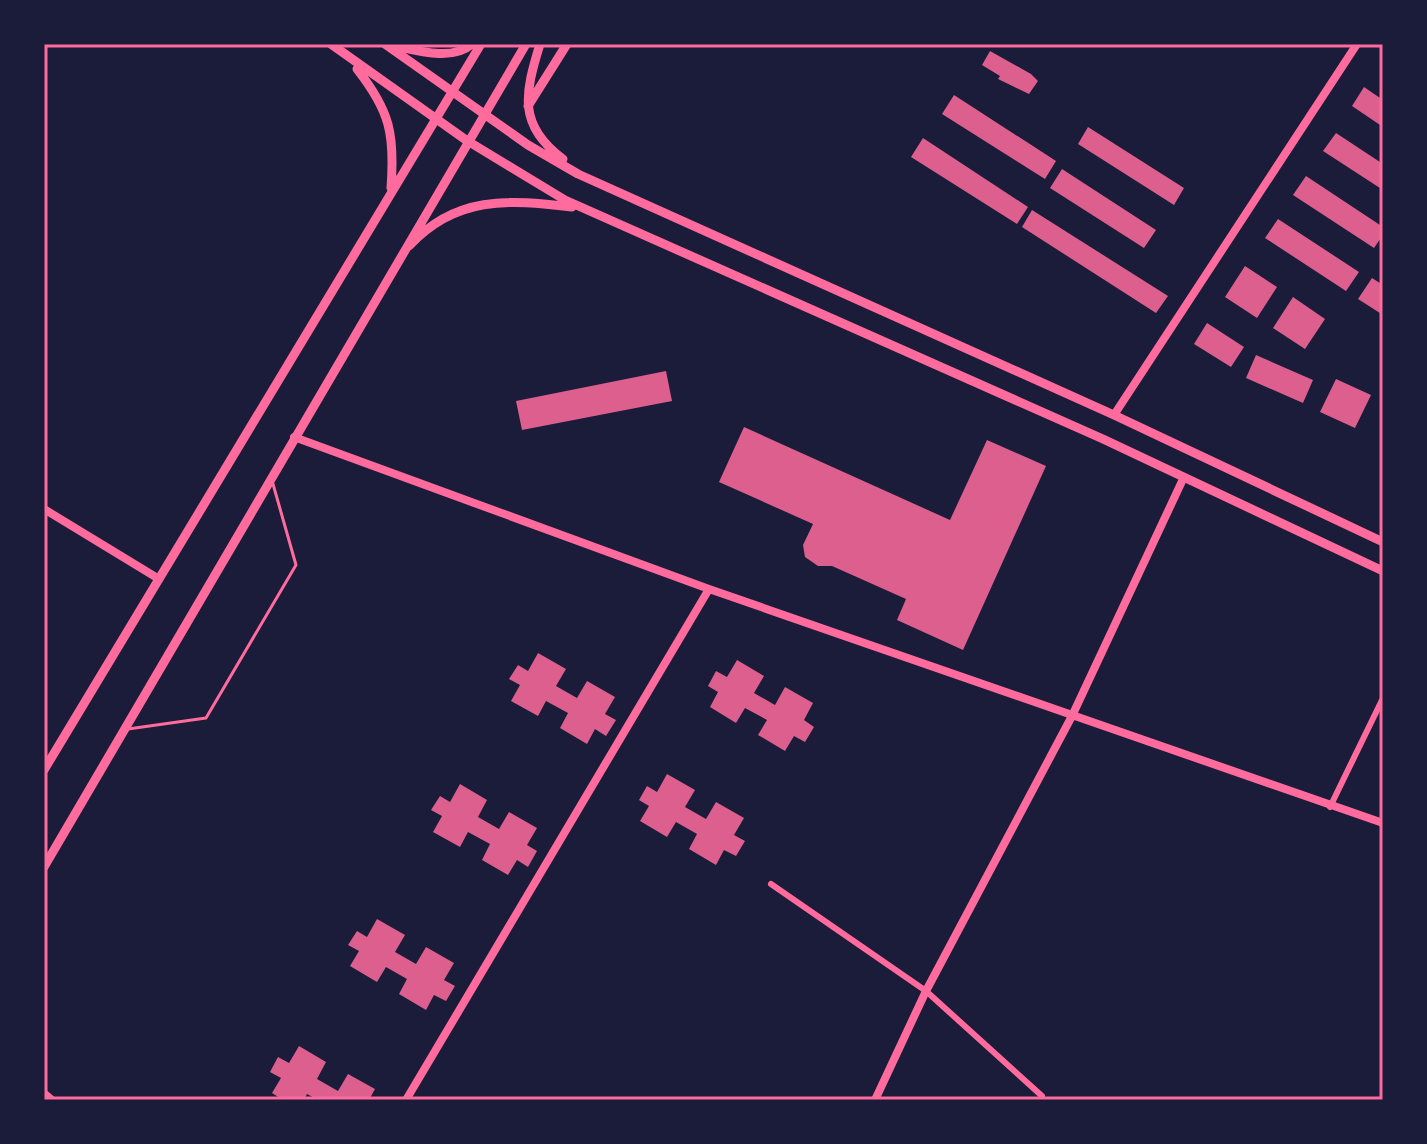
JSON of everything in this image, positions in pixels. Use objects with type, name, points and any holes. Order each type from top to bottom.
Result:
[{"type":"main road","points":[[331,44],[466,140],[583,209],[1184,477],[1383,571]]},
{"type":"main road","points":[[386,44],[433,53],[450,48],[464,51],[472,44]]},
{"type":"main road","points":[[386,44],[528,145],[588,178],[1114,415],[1383,542]]},
{"type":"main road","points":[[44,770],[481,44]]},
{"type":"main road","points":[[44,867],[466,140],[526,44]]},
{"type":"main road","points":[[540,44],[529,78],[526,109],[542,144],[588,178]]},
{"type":"main road","points":[[526,109],[567,44]]},
{"type":"main road","points":[[350,60],[378,95],[390,123],[394,155],[391,192]]},
{"type":"main road","points":[[397,259],[429,224],[463,208],[512,201],[583,209]]},
{"type":"street","points":[[1114,415],[1353,46]]},
{"type":"street","points":[[294,437],[709,589],[1383,823]]},
{"type":"street","points":[[875,1100],[926,991],[1072,716],[1184,477]]},
{"type":"street","points":[[44,509],[159,579]]},
{"type":"street","points":[[406,1100],[709,589]]},
{"type":"street","points":[[1330,807],[1383,698]]},
{"type":"street","points":[[771,884],[926,991],[1042,1096]]},
{"type":"lane","points":[[124,730],[206,718],[296,565],[271,477]]},
{"type":"building","points":[[990,51],[1038,81],[1029,94],[998,79],[1000,76],[982,65]]},
{"type":"building","points":[[1364,87],[1383,100],[1383,127],[1352,106]]},
{"type":"building","points":[[954,95],[1056,161],[1045,179],[942,114]]},
{"type":"building","points":[[1088,127],[1184,188],[1174,205],[1078,144]]},
{"type":"building","points":[[1336,133],[1383,164],[1383,190],[1323,151]]},
{"type":"building","points":[[923,138],[1028,207],[1017,224],[911,157]]},
{"type":"building","points":[[1062,169],[1156,230],[1144,248],[1050,188]]},
{"type":"building","points":[[1306,176],[1383,227],[1383,235],[1374,248],[1293,195]]},
{"type":"building","points":[[1032,210],[1168,296],[1156,313],[1022,227]]},
{"type":"building","points":[[1278,219],[1359,272],[1346,291],[1265,238]]},
{"type":"building","points":[[1245,266],[1277,287],[1257,318],[1225,297]]},
{"type":"building","points":[[1372,278],[1383,285],[1383,315],[1358,299]]},
{"type":"building","points":[[1293,297],[1325,319],[1305,349],[1273,328]]},
{"type":"building","points":[[1207,323],[1244,347],[1231,367],[1194,344]]},
{"type":"building","points":[[1256,355],[1313,380],[1303,403],[1246,378]]},
{"type":"building","points":[[666,371],[672,401],[522,430],[516,401]]},
{"type":"building","points":[[1336,379],[1371,395],[1355,428],[1320,412]]},
{"type":"building","points":[[744,427],[950,520],[987,440],[1046,466],[963,650],[897,620],[906,599],[832,566],[818,566],[805,557],[803,545],[813,524],[719,482]]},
{"type":"building","points":[[538,653],[566,669],[556,686],[577,698],[587,681],[615,697],[605,714],[616,720],[606,736],[595,729],[587,744],[560,728],[568,713],[546,701],[538,716],[511,701],[520,685],[509,679],[518,665],[528,671]]},
{"type":"building","points":[[737,660],[764,676],[754,693],[775,705],[785,687],[813,703],[804,720],[814,727],[805,742],[794,736],[785,751],[758,735],[767,720],[745,708],[736,723],[710,707],[718,692],[708,686],[716,671],[727,677]]},
{"type":"building","points":[[667,774],[695,790],[685,807],[706,819],[716,802],[744,818],[734,835],[745,841],[736,856],[724,850],[716,865],[689,849],[697,834],[676,822],[667,837],[640,821],[649,806],[639,800],[647,786],[657,792]]},
{"type":"building","points":[[460,784],[487,800],[478,817],[499,829],[509,812],[537,828],[527,845],[537,851],[528,867],[517,860],[508,875],[482,860],[490,844],[468,832],[460,847],[433,832],[442,816],[431,810],[440,796],[450,802]]},
{"type":"building","points":[[377,919],[405,935],[395,952],[416,964],[426,947],[454,963],[444,980],[455,986],[446,1001],[434,995],[426,1010],[399,994],[407,979],[386,967],[377,982],[350,966],[359,951],[348,945],[357,931],[367,937]]},
{"type":"building","points":[[299,1046],[326,1062],[317,1079],[338,1091],[348,1074],[375,1089],[369,1100],[318,1100],[307,1094],[304,1100],[283,1100],[272,1093],[281,1078],[270,1072],[278,1057],[289,1063]]}]
